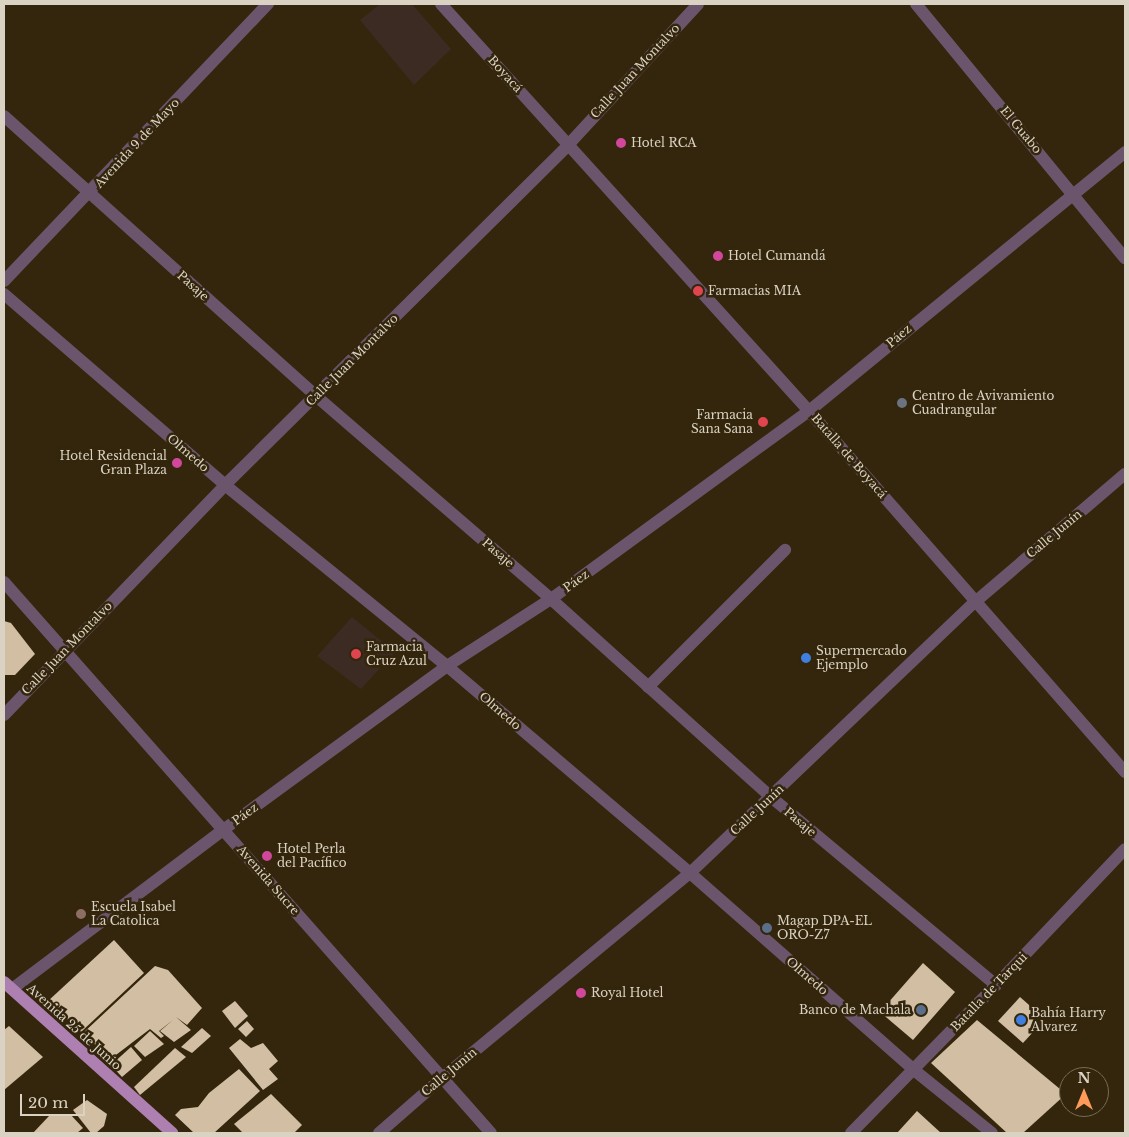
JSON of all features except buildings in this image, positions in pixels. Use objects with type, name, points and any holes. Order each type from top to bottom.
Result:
[{"type":"main road","name":"Avenida 25 de Junio","points":[[8,986],[172,1133]]},
{"type":"street","name":"Avenida 9 de Mayo","points":[[4,281],[90,193],[268,4]]},
{"type":"street","name":"Boyacá","points":[[441,4],[569,144]]},
{"type":"street","name":"Calle Juan Montalvo","points":[[4,715],[225,485],[569,144],[698,4]]},
{"type":"street","name":"El Guabo","points":[[916,4],[1125,258]]},
{"type":"street","name":"Pasaje","points":[[4,116],[316,396],[551,599],[771,798],[996,986]]},
{"type":"street","name":"Batalla de Boyacá","points":[[569,144],[809,411],[1125,772]]},
{"type":"street","name":"Páez","points":[[8,986],[447,666],[551,599],[809,411],[1125,152]]},
{"type":"street","name":"Olmedo","points":[[4,294],[225,485],[447,666],[690,873],[914,1070],[992,1133]]},
{"type":"street","name":"Calle Junín","points":[[379,1133],[442,1078],[690,873],[975,602],[1125,474]]},
{"type":"street","points":[[648,687],[785,550]]},
{"type":"street","name":"Avenida Sucre","points":[[4,582],[491,1133]]},
{"type":"street","name":"Batalla de Tarqui","points":[[851,1133],[996,986],[1125,849]]},
{"type":"shaded area","points":[[380,4],[412,4],[451,49],[414,85],[360,20]]},
{"type":"shaded area","name":"Farmacia Cruz Azul","points":[[352,617],[395,652],[361,689],[317,656]]},
{"type":"place","name":"Hotel RCA","points":[[621,143]]},
{"type":"place","name":"Hotel Cumandá","points":[[718,256]]},
{"type":"place","name":"Farmacias MIA","points":[[698,291]]},
{"type":"place","name":"Centro de Avivamiento Cuadrangular","points":[[902,403]]},
{"type":"place","name":"Farmacia Sana Sana","points":[[763,422]]},
{"type":"place","name":"Hotel Residencial Gran Plaza","points":[[177,463]]},
{"type":"place","name":"Farmacia Cruz Azul","points":[[356,654]]},
{"type":"place","name":"Supermercado Ejemplo","points":[[806,658]]},
{"type":"place","name":"Hotel Perla del Pacífico","points":[[267,856]]},
{"type":"place","name":"Escuela Isabel La Catolica","points":[[81,914]]},
{"type":"place","name":"Magap DPA-EL ORO-Z7","points":[[767,928]]},
{"type":"place","name":"Royal Hotel","points":[[581,993]]},
{"type":"place","name":"Banco de Machala","points":[[921,1010]]},
{"type":"place","name":"Bahía Harry Alvarez","points":[[1021,1020]]}]
